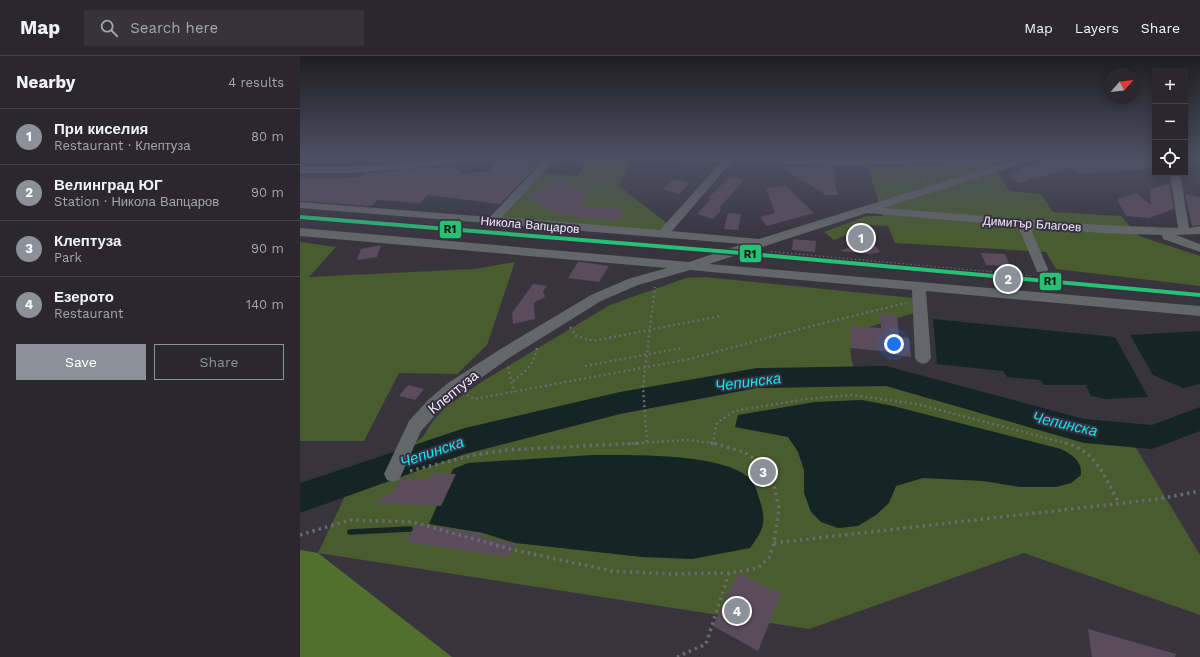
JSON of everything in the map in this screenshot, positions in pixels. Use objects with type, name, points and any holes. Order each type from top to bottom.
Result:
[{"type":"street","points":[[491,222],[526,185]]},
{"type":"street","points":[[662,235],[706,185]]},
{"type":"street","name":"Клептуза","points":[[394,472],[415,426],[434,405],[454,388],[504,354],[596,298],[655,275],[687,267],[942,185]]},
{"type":"street","points":[[1177,185],[1184,232]]},
{"type":"street","name":"Никола Вапцаров","points":[[300,205],[491,222],[761,242]]},
{"type":"street","name":"Димитър Благоев","points":[[864,210],[1023,224],[1153,231],[1184,232],[1200,230]]},
{"type":"street","points":[[1023,224],[1042,269]]},
{"type":"street","points":[[1153,231],[1200,248]]},
{"type":"street","points":[[300,232],[687,267],[920,294],[1200,311]]},
{"type":"street","points":[[920,294],[923,358]]},
{"type":"path","points":[[925,185],[926,190]]},
{"type":"path","points":[[761,242],[765,249],[771,252],[1045,277],[1042,269]]},
{"type":"path","points":[[648,442],[643,387],[644,368],[655,292],[655,275]]},
{"type":"path","points":[[454,388],[474,399],[644,368],[712,354],[920,294]]},
{"type":"path","points":[[564,318],[576,336],[593,341],[720,316]]},
{"type":"path","points":[[514,392],[513,381],[531,367],[534,362],[540,333]]},
{"type":"path","points":[[585,366],[682,348]]},
{"type":"path","points":[[713,443],[717,424],[734,411],[757,406],[851,395],[917,404],[1074,445],[1094,458],[1119,503]]},
{"type":"path","points":[[300,535],[350,520],[412,522],[510,549],[612,571],[671,574],[729,573],[758,568],[769,558],[774,543],[779,508],[773,482],[764,464],[744,452],[713,443],[688,440],[507,450],[474,455],[430,467]]},
{"type":"path","points":[[774,543],[1158,499],[1200,491]]},
{"type":"path","points":[[677,657],[706,644],[729,573]]},
{"type":"green space","points":[[529,185],[619,185],[668,224],[657,232],[500,218]]},
{"type":"green space","points":[[874,185],[1006,185],[1010,191],[1041,194],[1053,212],[1121,216],[1139,236],[1200,256],[1200,286],[1056,269],[1046,252],[895,243],[888,226],[871,225],[834,240],[824,232],[867,216],[883,216]]},
{"type":"green space","points":[[300,242],[336,247],[309,277],[474,269],[515,262],[487,345],[457,374],[399,373],[364,441],[300,441]]},
{"type":"green space","points":[[705,277],[913,298],[914,313],[853,332],[851,339],[851,358],[861,384],[890,385],[952,404],[1136,448],[1200,555],[1200,615],[1024,553],[809,629],[318,553],[345,496],[423,437],[432,422],[447,406],[483,381],[610,305],[686,278]]},
{"type":"green space","points":[[300,550],[318,553],[452,657],[300,657]]},
{"type":"shaded area","points":[[933,319],[1115,337],[1148,397],[1106,399],[1091,396],[1086,385],[1044,385],[1040,380],[1007,377],[1003,371],[937,364]]},
{"type":"shaded area","points":[[1200,331],[1200,384],[1183,388],[1153,375],[1130,335]]},
{"type":"shaded area","points":[[862,400],[893,406],[1061,449],[1076,459],[1080,465],[1081,475],[1071,483],[1056,487],[1020,487],[983,481],[923,478],[896,486],[889,503],[876,515],[858,526],[838,528],[821,522],[811,512],[804,493],[804,470],[798,452],[788,437],[735,427],[738,415],[815,402]]},
{"type":"shaded area","points":[[592,455],[676,457],[722,465],[740,472],[755,485],[763,515],[761,531],[750,548],[692,559],[642,557],[515,543],[483,533],[429,524],[453,469],[468,463]]},
{"type":"building","points":[[300,185],[518,185],[500,204],[428,195],[420,203],[378,200],[371,206],[300,201]]},
{"type":"building","points":[[551,185],[569,185],[587,195],[581,206],[622,209],[619,221],[558,215],[528,197]]},
{"type":"building","points":[[667,185],[688,185],[679,194],[663,189]]},
{"type":"building","points":[[722,185],[739,185],[719,208],[722,209],[713,219],[697,214],[711,199],[708,198]]},
{"type":"building","points":[[810,185],[835,185],[838,195],[826,195]]},
{"type":"building","points":[[1169,185],[1174,209],[1149,218],[1126,216],[1117,199],[1137,193],[1151,205],[1150,189]]},
{"type":"building","points":[[786,186],[814,213],[767,226],[760,217],[775,213],[766,188]]},
{"type":"building","points":[[1185,194],[1200,197],[1200,225],[1192,226]]},
{"type":"building","points":[[728,213],[741,214],[738,230],[724,229]]},
{"type":"building","points":[[864,231],[880,252],[869,254],[840,251],[856,245],[848,235]]},
{"type":"building","points":[[793,239],[816,241],[815,252],[792,250]]},
{"type":"building","points":[[381,245],[377,257],[357,260],[361,249]]},
{"type":"building","points":[[981,253],[1005,254],[1010,266],[986,265]]},
{"type":"building","points":[[578,262],[609,266],[599,282],[568,278]]},
{"type":"building","points":[[533,284],[547,286],[543,291],[545,297],[534,303],[535,319],[513,324],[512,313]]},
{"type":"building","points":[[880,314],[897,316],[899,337],[909,338],[911,357],[890,354],[890,352],[850,348],[850,326],[881,328]]},
{"type":"building","points":[[408,385],[424,389],[415,400],[399,396]]},
{"type":"building","points":[[431,473],[456,474],[441,506],[373,503],[394,491],[402,478],[428,479]]},
{"type":"building","points":[[416,524],[483,533],[481,538],[515,543],[509,557],[406,542]]},
{"type":"building","points":[[738,573],[781,594],[758,651],[713,626]]},
{"type":"building","points":[[1088,629],[1176,654],[1175,657],[1092,657]]},
{"type":"waterway","name":"Чепинска","points":[[300,498],[465,441],[620,403],[757,378],[886,376],[1084,431],[1152,437],[1200,419]]},
{"type":"waterway","points":[[350,532],[410,529]]},
{"type":"transit line","name":"R1","points":[[300,217],[730,252],[1200,295]]},
{"type":"place","name":"При киселия","points":[[861,238]]},
{"type":"place","name":"Велинград ЮГ","points":[[1008,279]]},
{"type":"place","name":"Клептуза","points":[[763,472]]},
{"type":"place","name":"Езерото","points":[[737,611]]}]
